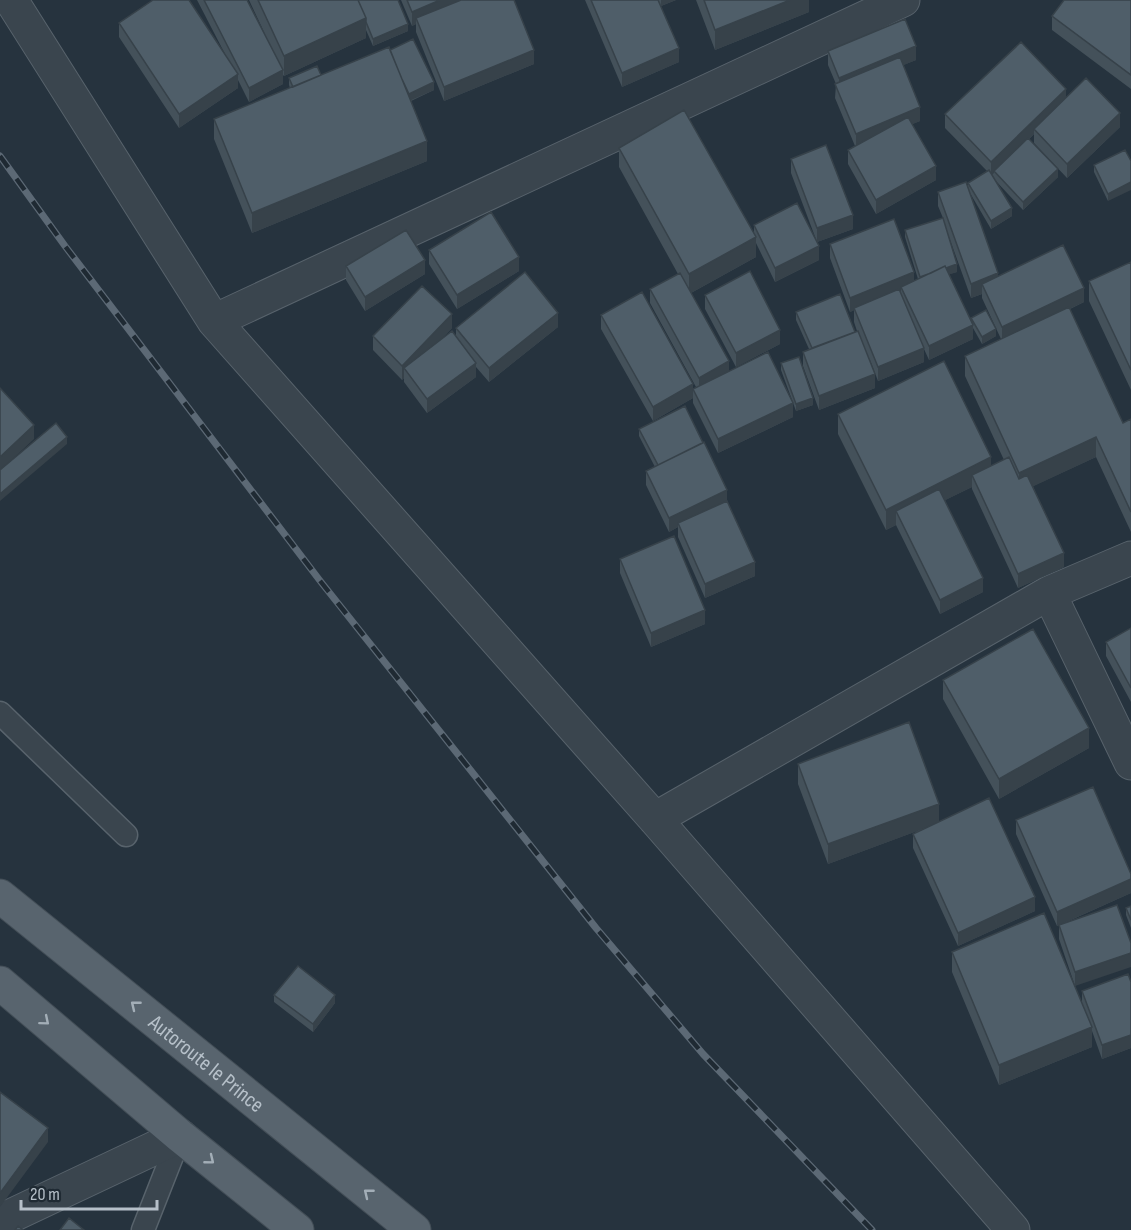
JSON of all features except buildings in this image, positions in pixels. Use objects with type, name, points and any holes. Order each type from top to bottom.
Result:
[{"type":"main road","name":"Autoroute le Prince","points":[[0,896],[414,1230]]},
{"type":"main road","points":[[0,983],[180,1136],[297,1230]]},
{"type":"street","points":[[11,0],[214,321],[655,819],[1013,1230]]},
{"type":"street","points":[[214,321],[903,0]]},
{"type":"street","points":[[655,819],[1049,593],[1131,558]]},
{"type":"street","points":[[1049,593],[1131,763]]},
{"type":"street","points":[[0,1221],[180,1136]]},
{"type":"lane","points":[[0,713],[126,835]]},
{"type":"lane","points":[[143,1230],[180,1136]]},
{"type":"railway","points":[[0,156],[65,246],[321,582],[596,928],[703,1054],[872,1230]]}]
